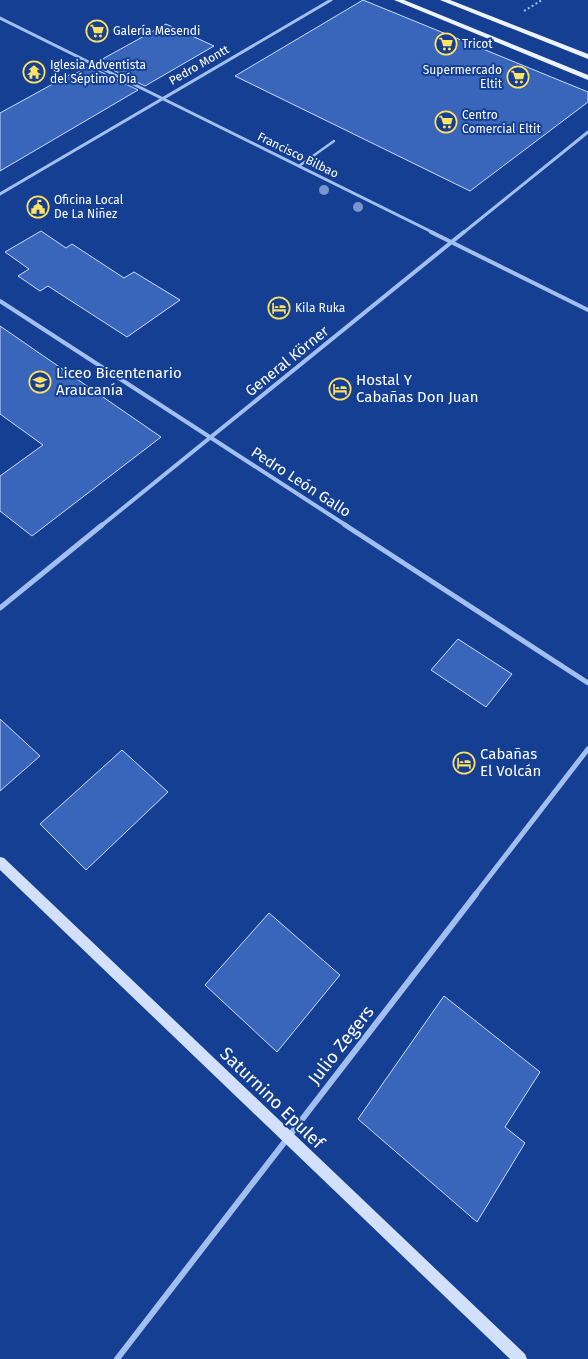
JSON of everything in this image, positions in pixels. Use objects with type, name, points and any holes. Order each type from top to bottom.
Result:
[{"type":"main road","points":[[398,0],[588,78]]},
{"type":"main road","points":[[444,0],[588,57]]},
{"type":"main road","name":"Saturnino Epulef","points":[[0,862],[520,1359]]},
{"type":"street","name":"Pedro Montt","points":[[0,194],[331,0]]},
{"type":"street","name":"Francisco Bilbao","points":[[0,18],[588,310]]},
{"type":"street","name":"General Körner","points":[[0,608],[588,132]]},
{"type":"street","name":"Pedro León Gallo","points":[[0,301],[588,684]]},
{"type":"street","name":"Julio Zegers","points":[[117,1359],[588,749]]},
{"type":"lane","points":[[299,166],[334,141]]},
{"type":"path","points":[[522,13],[542,0]]},
{"type":"building","name":"Centro Comercial Eltit","points":[[363,0],[588,92],[588,102],[470,191],[235,76]]},
{"type":"building","points":[[166,24],[214,46],[145,86],[97,62]]},
{"type":"building","points":[[89,66],[138,90],[0,171],[0,113]]},
{"type":"building","points":[[41,231],[66,248],[72,244],[124,278],[134,272],[180,300],[127,337],[48,286],[40,291],[18,276],[29,269],[5,252]]},
{"type":"building","name":"Liceo Bicentenario Araucanía","points":[[0,326],[161,437],[32,536],[0,511],[0,476],[43,445],[0,414]]},
{"type":"building","points":[[458,639],[512,674],[486,707],[431,670]]},
{"type":"building","points":[[0,719],[40,756],[0,791]]},
{"type":"building","points":[[122,750],[168,792],[86,870],[40,824]]},
{"type":"building","points":[[269,913],[340,975],[277,1052],[205,985]]},
{"type":"building","points":[[444,996],[540,1072],[505,1127],[525,1143],[477,1222],[358,1119]]},
{"type":"place","name":"Galería Mesendi","points":[[97,31]]},
{"type":"place","name":"Tricot","points":[[446,44]]},
{"type":"place","name":"Iglesia Adventista del Séptimo Día","points":[[34,72]]},
{"type":"place","name":"Supermercado Eltit","points":[[518,77]]},
{"type":"place","name":"Centro Comercial Eltit","points":[[446,122]]},
{"type":"place","name":"Oficina Local De La Niñez","points":[[38,207]]},
{"type":"place","name":"Kila Ruka","points":[[279,308]]},
{"type":"place","name":"Liceo Bicentenario Araucanía","points":[[40,382]]},
{"type":"place","name":"Hostal Y Cabañas Don Juan","points":[[340,389]]},
{"type":"place","name":"Cabañas El Volcán","points":[[464,763]]}]
